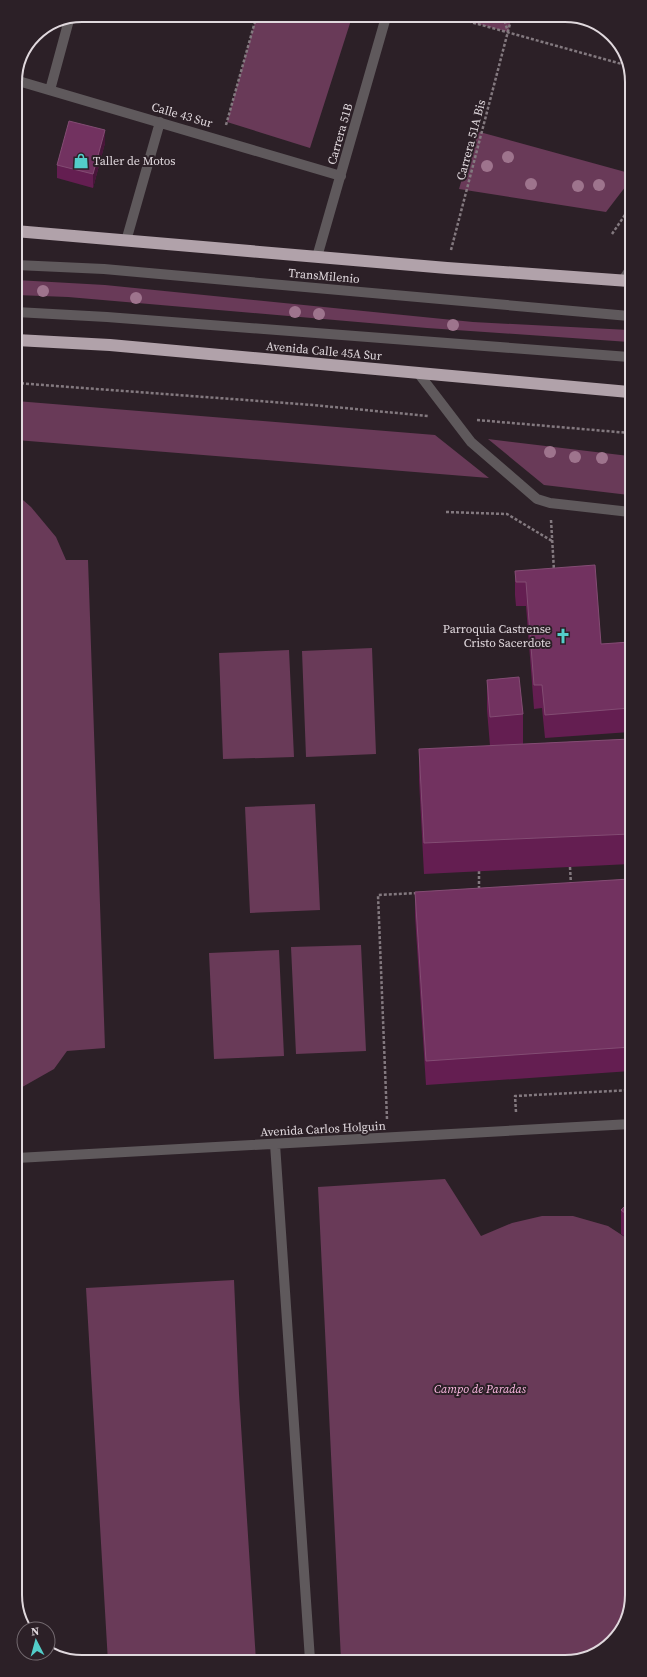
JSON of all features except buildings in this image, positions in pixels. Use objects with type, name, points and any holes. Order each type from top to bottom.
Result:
[{"type":"highway","points":[[22,232],[447,268],[625,277]]},
{"type":"highway","name":"Avenida Calle 45A Sur","points":[[22,340],[110,345],[625,392]]},
{"type":"street","name":"Carrera 51B","points":[[317,257],[385,22]]},
{"type":"street","points":[[50,90],[68,24]]},
{"type":"street","name":"Calle 43 Sur","points":[[22,82],[341,176]]},
{"type":"street","points":[[126,241],[160,122]]},
{"type":"street","name":"TransMilenio","points":[[22,265],[104,269],[625,316]]},
{"type":"street","points":[[22,312],[107,317],[625,357]]},
{"type":"street","points":[[419,374],[480,451],[537,499],[550,503],[625,511]]},
{"type":"street","name":"Avenida Carlos Holguin","points":[[22,1158],[625,1124]]},
{"type":"street","points":[[275,1144],[310,1655]]},
{"type":"path","points":[[221,140],[255,22]]},
{"type":"path","points":[[470,22],[622,64]]},
{"type":"path","points":[[505,22],[508,32]]},
{"type":"path","name":"Carrera 51A Bis","points":[[447,268],[510,22]]},
{"type":"path","points":[[612,234],[625,214]]},
{"type":"path","points":[[22,383],[313,405],[625,433]]},
{"type":"path","points":[[446,512],[507,514],[552,541]]},
{"type":"path","points":[[550,514],[554,577]]},
{"type":"path","points":[[570,867],[572,886]]},
{"type":"path","points":[[479,871],[480,890]]},
{"type":"path","points":[[564,886],[579,886]]},
{"type":"path","points":[[472,890],[487,890]]},
{"type":"path","points":[[388,1138],[378,895],[425,892]]},
{"type":"path","points":[[516,1131],[515,1096],[625,1090]]},
{"type":"green space","points":[[255,22],[350,22],[310,148],[227,122]]},
{"type":"green space","points":[[471,22],[510,22],[508,32]]},
{"type":"green space","points":[[476,131],[625,172],[625,187],[606,212],[459,189]]},
{"type":"green space","points":[[22,280],[105,285],[473,322],[625,330],[625,342],[427,328],[68,297],[22,295]]},
{"type":"green space","points":[[22,401],[435,435],[489,478],[22,440]]},
{"type":"green space","points":[[488,439],[625,456],[625,495],[544,485]]},
{"type":"green space","points":[[22,499],[31,507],[56,537],[66,560],[88,560],[105,1048],[67,1051],[54,1069],[22,1087]]},
{"type":"green space","points":[[372,648],[376,754],[306,757],[302,651]]},
{"type":"green space","points":[[289,650],[294,757],[223,759],[219,653]]},
{"type":"green space","points":[[315,804],[320,910],[250,913],[245,807]]},
{"type":"green space","points":[[361,945],[366,1051],[296,1054],[291,947]]},
{"type":"green space","points":[[279,950],[284,1056],[214,1059],[209,953]]},
{"type":"green space","name":"Campo de Paradas","points":[[445,1179],[481,1236],[512,1223],[542,1216],[573,1216],[608,1226],[625,1237],[625,1595],[622,1614],[619,1621],[613,1631],[598,1645],[584,1652],[565,1655],[341,1655],[318,1187]]},
{"type":"green space","points":[[234,1280],[239,1394],[256,1655],[108,1655],[86,1288]]},
{"type":"place","name":"Taller de Motos","points":[[81,161]]},
{"type":"place","name":"Parroquia Castrense Cristo Sacerdote","points":[[563,636]]}]
